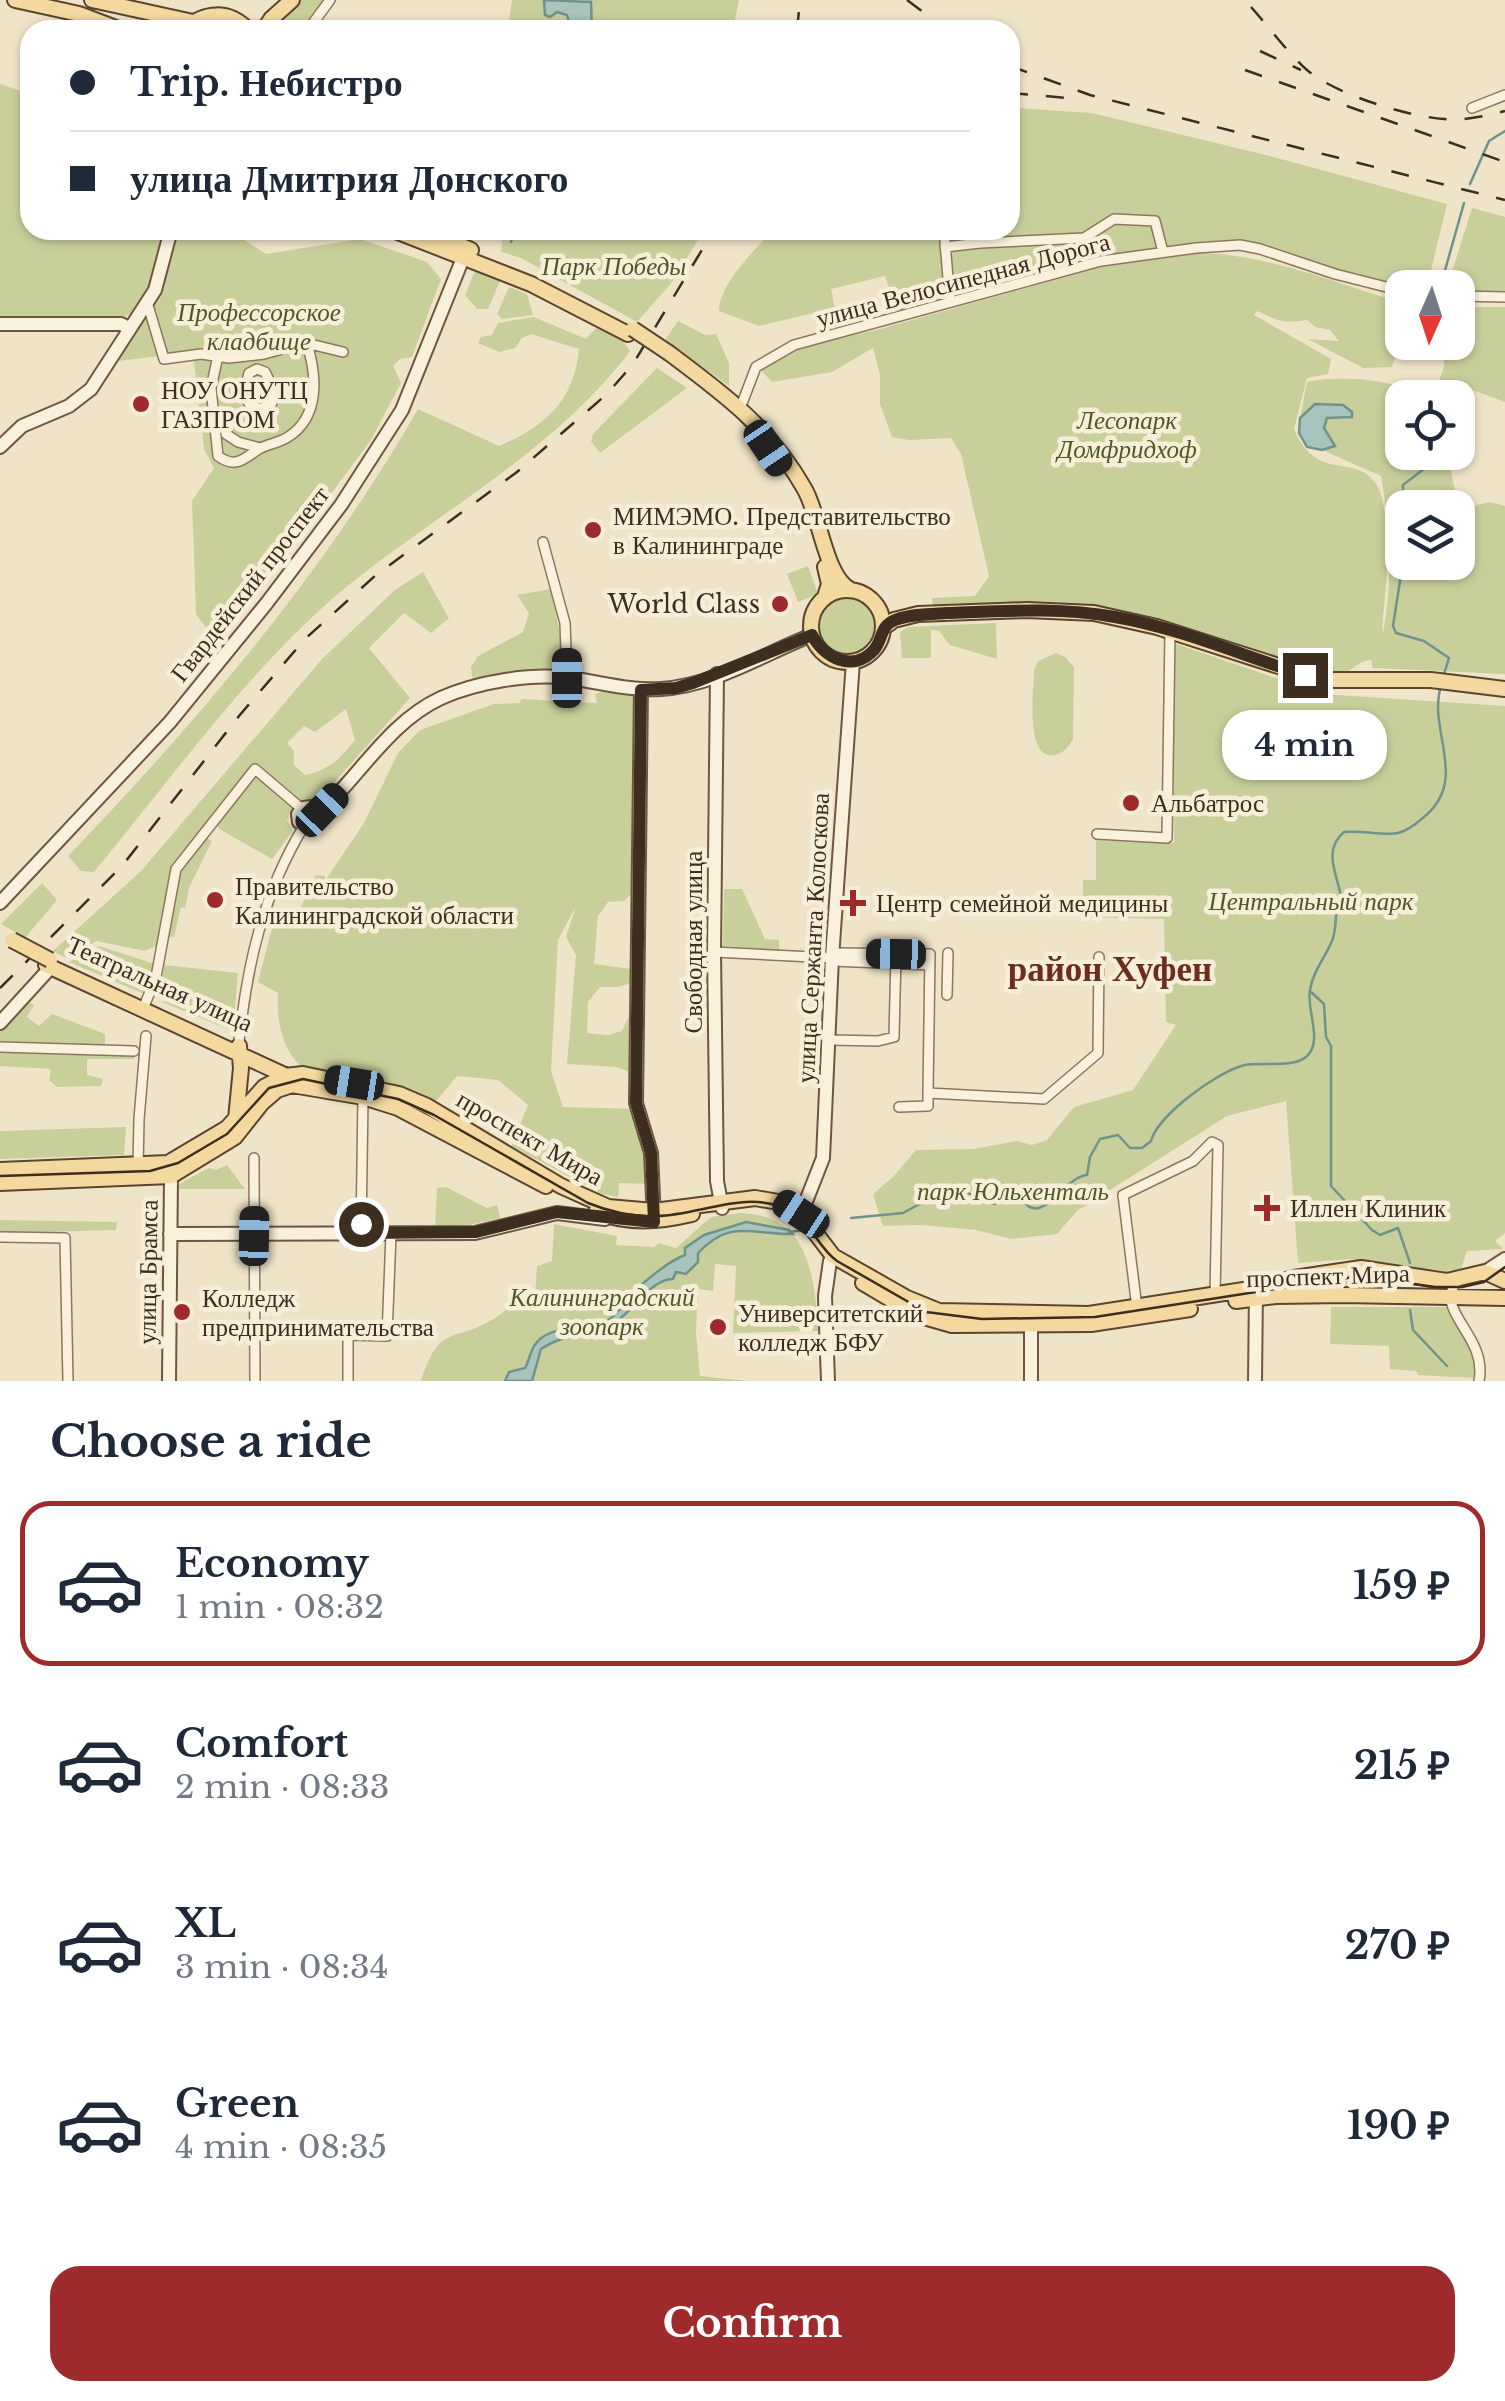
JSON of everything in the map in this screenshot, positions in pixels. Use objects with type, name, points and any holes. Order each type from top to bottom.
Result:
[{"type":"main road","points":[[14,0],[95,20]]},
{"type":"main road","points":[[92,0],[154,8],[177,20]]},
{"type":"main road","points":[[204,20],[221,14],[235,0]]},
{"type":"main road","points":[[269,20],[292,0]]},
{"type":"main road","points":[[221,14],[236,20]]},
{"type":"main road","points":[[426,240],[466,252]]},
{"type":"main road","points":[[443,240],[631,332],[741,406],[775,443],[804,487],[838,581],[872,599],[883,628]]},
{"type":"main road","points":[[666,356],[736,413],[768,448],[807,512],[829,584],[816,609],[812,635],[828,656],[853,661],[874,650],[883,628],[894,620],[918,614]]},
{"type":"main road","points":[[825,598],[851,590]]},
{"type":"main road","points":[[878,608],[918,614],[1082,612],[1170,631],[1322,680],[1432,680],[1505,689]]},
{"type":"main road","name":"Театральная улица","points":[[5,940],[49,964],[239,1047],[301,1080]]},
{"type":"main road","points":[[236,1120],[239,1047]]},
{"type":"main road","points":[[259,1058],[264,1087],[262,1103]]},
{"type":"main road","name":"Театральная улица","points":[[259,1058],[284,1076]]},
{"type":"main road","name":"проспект Мира","points":[[170,1170],[236,1120],[264,1087],[284,1076],[420,1117],[500,1163],[618,1220],[721,1204],[756,1206],[802,1218],[826,1255],[897,1304],[931,1320],[974,1326],[1138,1308],[1215,1295],[1449,1296],[1504,1292]]},
{"type":"main road","name":"проспект Мира","points":[[0,1170],[170,1170],[235,1138],[276,1090],[301,1080],[398,1094],[428,1106],[586,1198],[608,1208],[654,1216]]},
{"type":"main road","name":"проспект Мира","points":[[0,1183],[139,1168]]},
{"type":"main road","name":"проспект Мира","points":[[1031,1320],[1091,1324],[1256,1293],[1361,1268],[1457,1281],[1485,1272]]},
{"type":"main road","points":[[1485,1272],[1486,1288],[1504,1292]]},
{"type":"street","points":[[1472,108],[1505,95]]},
{"type":"street","points":[[945,247],[1084,238],[1114,220],[1154,221],[1163,252]]},
{"type":"street","points":[[0,448],[22,426],[92,390],[159,282],[169,240]]},
{"type":"street","points":[[945,240],[950,302]]},
{"type":"street","name":"улица Велосипедная Дорога","points":[[741,406],[756,367],[794,345],[1100,261],[1240,246],[1385,286]]},
{"type":"street","name":"Гвардейский проспект","points":[[0,904],[170,722],[332,518],[402,410],[466,252]]},
{"type":"street","points":[[1475,296],[1505,297]]},
{"type":"street","points":[[147,302],[164,358],[255,355],[307,344],[343,352]]},
{"type":"street","points":[[0,324],[121,324],[129,328]]},
{"type":"street","points":[[218,356],[210,388],[218,456],[238,463],[260,448],[287,438],[306,420],[314,389],[307,344]]},
{"type":"street","points":[[255,355],[257,368]]},
{"type":"street","points":[[257,368],[265,372],[275,392],[272,403],[262,408],[250,406],[244,395],[249,372],[257,368]]},
{"type":"street","points":[[226,434],[260,448]]},
{"type":"street","points":[[543,542],[565,623],[567,678]]},
{"type":"street","points":[[1096,834],[1167,838],[1170,631]]},
{"type":"street","points":[[304,826],[316,824],[318,814],[394,732],[440,698],[486,685],[543,677],[641,690],[676,688],[812,635]]},
{"type":"street","name":"улица Сержанта Колоскова","points":[[802,1218],[823,1158],[832,957],[853,661]]},
{"type":"street","name":"Свободная улица","points":[[717,674],[714,952],[721,1204]]},
{"type":"street","points":[[641,690],[636,1103],[651,1153],[654,1216]]},
{"type":"street","points":[[144,1006],[156,977],[176,869],[205,830],[255,769],[302,809]]},
{"type":"street","points":[[302,809],[312,807],[318,814]]},
{"type":"street","points":[[302,809],[298,818],[304,826]]},
{"type":"street","points":[[239,1047],[248,973],[259,926],[279,870],[304,826]]},
{"type":"street","points":[[714,952],[896,959],[930,954],[928,1106],[899,1107]]},
{"type":"street","points":[[947,995],[948,953]]},
{"type":"street","points":[[928,1094],[1044,1099],[1098,1053],[1099,957]]},
{"type":"street","points":[[830,1040],[878,1041],[894,1037],[896,959]]},
{"type":"street","points":[[0,1023],[49,964]]},
{"type":"street","points":[[139,1168],[146,1036]]},
{"type":"street","points":[[0,1048],[134,1051]]},
{"type":"street","points":[[361,1233],[363,1097]]},
{"type":"street","points":[[1138,1308],[1122,1195],[1192,1160],[1212,1142],[1216,1142],[1215,1295]]},
{"type":"street","points":[[254,1158],[255,1381]]},
{"type":"street","name":"улица Брамса","points":[[169,1381],[170,1170]]},
{"type":"street","points":[[170,1234],[476,1232],[557,1212],[618,1220]]},
{"type":"street","points":[[348,1381],[348,1335],[387,1336],[391,1234]]},
{"type":"street","points":[[0,1237],[65,1238],[68,1381]]},
{"type":"street","points":[[826,1255],[828,1381]]},
{"type":"street","points":[[1485,1272],[1505,1259]]},
{"type":"street","points":[[1457,1281],[1449,1296],[1477,1345],[1482,1369],[1479,1381]]},
{"type":"street","points":[[1255,1381],[1256,1293]]},
{"type":"street","points":[[1031,1320],[1031,1381]]},
{"type":"green space","points":[[299,0],[323,0],[309,20],[280,20]]},
{"type":"green space","points":[[512,0],[544,0],[543,7],[567,15],[568,20],[509,20]]},
{"type":"green space","points":[[581,0],[739,0],[735,20],[592,20],[591,2]]},
{"type":"green space","points":[[0,84],[20,91],[20,240],[164,240],[151,289],[130,315],[110,319],[0,320]]},
{"type":"green space","points":[[1020,108],[1092,113],[1447,204],[1431,270],[1385,270],[1385,282],[1283,253],[1219,241],[1068,265],[999,281],[898,314],[885,276],[831,289],[835,308],[759,326],[719,311],[731,279],[764,240],[1020,240]]},
{"type":"green space","points":[[1472,208],[1505,217],[1505,295],[1475,295],[1475,270],[1453,270]]},
{"type":"green space","name":"Профессорское кладбище","points":[[174,240],[244,240],[266,254],[363,240],[427,262],[441,279],[412,357],[400,359],[393,366],[401,383],[371,440],[221,642],[196,614],[192,501],[214,468],[204,449],[193,353],[166,355],[151,310],[164,288],[168,249]]},
{"type":"green space","name":"Парк Победы","points":[[503,240],[698,240],[674,280],[637,322],[521,258],[501,252]]},
{"type":"green space","name":"Лесопарк Домфридхоф","points":[[1199,253],[1251,258],[1385,298],[1385,360],[1394,360],[1392,367],[1363,368],[1308,339],[1339,341],[1330,330],[1315,327],[1307,320],[1281,321],[1257,311],[1254,315],[1331,359],[1328,374],[1307,378],[1294,429],[1313,456],[1365,473],[1379,491],[1385,520],[1383,633],[1388,580],[1475,580],[1475,505],[1490,502],[1505,506],[1505,674],[1373,668],[1371,660],[1347,672],[1327,673],[1109,609],[1043,604],[933,607],[932,598],[975,596],[989,576],[961,454],[951,438],[892,437],[880,404],[880,375],[873,348],[832,372],[772,382],[759,368],[795,348],[880,329],[1105,266]]},
{"type":"green space","points":[[475,271],[500,281],[488,309],[477,309],[465,295]]},
{"type":"green space","points":[[509,287],[527,294],[533,315],[502,319],[497,314]]},
{"type":"green space","name":"Лесопарк Домфридхоф","points":[[1475,307],[1505,307],[1505,402],[1475,391],[1475,380],[1439,380],[1444,360],[1475,360]]},
{"type":"green space","points":[[146,309],[160,356],[110,362]]},
{"type":"green space","points":[[534,317],[586,339],[596,328],[622,340],[630,351],[568,419],[495,478],[381,560],[311,618],[245,687],[94,872],[81,871],[68,856],[165,752],[257,643],[342,529],[418,409],[499,446],[531,430],[555,410],[571,383],[579,349],[531,334],[515,348],[499,352],[478,343],[481,337],[492,335],[498,323]]},
{"type":"green space","points":[[678,321],[705,335],[716,334],[729,363],[729,386],[665,340]]},
{"type":"green space","points":[[657,368],[687,388],[600,453],[591,441],[593,434]]},
{"type":"green space","name":"Лесопарк Домфридхоф","points":[[1362,379],[1385,383],[1385,470],[1451,470],[1455,490],[1385,490],[1385,502],[1381,476],[1322,450],[1335,445],[1324,428],[1327,418],[1351,417],[1306,411],[1300,418],[1307,382]]},
{"type":"green space","points":[[808,566],[818,594],[798,602],[787,574]]},
{"type":"green space","points":[[423,572],[449,618],[431,633],[404,613],[369,648],[410,698],[330,787],[334,793],[322,804],[298,801],[252,766],[171,865],[159,945],[144,951],[97,941],[64,957],[53,951],[141,871],[322,659],[395,590]],"holes":[[[346,709],[355,740],[333,763],[305,775],[294,765],[294,751],[287,743],[304,726],[315,732]]]},
{"type":"green space","points":[[551,589],[563,674],[538,670],[473,682],[471,667],[478,656],[523,632],[529,613],[517,595]]},
{"type":"green space","points":[[847,598],[867,606],[875,626],[867,646],[847,654],[827,646],[819,626],[827,606]]},
{"type":"green space","points":[[996,623],[997,659],[950,645],[939,631],[931,630],[931,658],[902,658],[900,632],[908,627]]},
{"type":"green space","name":"Центральный парк","points":[[1174,643],[1322,694],[1505,706],[1505,1233],[1495,1241],[1503,1249],[1467,1251],[1461,1269],[1444,1271],[1352,1259],[1298,1263],[1286,1101],[1227,1116],[1077,1211],[1057,1234],[1011,1239],[976,1230],[883,1226],[873,1194],[916,1150],[973,1149],[1017,1141],[1032,1145],[1047,1140],[1074,1107],[1133,1090],[1176,1025],[1166,1022],[1164,919],[1083,917],[1083,880],[1096,880],[1096,840],[1174,843]]},
{"type":"green space","points":[[1056,653],[1074,667],[1073,739],[1055,755],[1045,754],[1039,747],[1032,707],[1038,661]]},
{"type":"green space","points":[[605,691],[634,697],[632,893],[624,901],[608,902],[598,916],[594,964],[631,969],[631,983],[600,987],[588,1002],[587,1033],[608,1035],[622,1031],[628,1018],[634,1022],[630,1072],[616,1067],[567,1064],[576,955],[566,937],[576,906],[558,940],[551,1071],[563,1107],[638,1109],[654,1184],[619,1183],[618,1197],[602,1194],[511,1146],[528,1105],[498,1080],[457,1076],[436,1101],[396,1085],[303,1067],[290,1053],[282,1034],[278,993],[258,982],[272,928],[291,928],[316,875],[325,876],[325,881],[364,823],[398,753],[420,730],[494,704],[520,703],[521,699],[597,703],[595,694]]},
{"type":"green space","points":[[254,775],[293,805],[287,820],[293,831],[272,859],[219,829],[216,821]]},
{"type":"green space","points":[[203,836],[212,841],[189,888],[185,908],[181,907],[174,937],[167,936],[175,878]]},
{"type":"green space","points":[[42,883],[57,900],[25,938],[1,924]]},
{"type":"green space","points":[[724,889],[742,889],[765,939],[779,940],[779,950],[723,946]]},
{"type":"green space","points":[[99,946],[155,964],[144,994],[69,962]]},
{"type":"green space","points":[[164,965],[238,973],[233,1031],[162,1002],[168,1001],[168,993],[162,992]]},
{"type":"green space","points":[[24,1000],[34,1005],[27,1017],[39,1026],[52,1014],[105,1034],[105,1046],[0,1045],[0,1027]]},
{"type":"green space","points":[[0,1050],[135,1055],[134,1059],[87,1059],[87,1075],[103,1079],[101,1086],[57,1087],[49,1080],[51,1069],[0,1066]]},
{"type":"green space","points":[[126,1127],[124,1155],[0,1159],[0,1131]]},
{"type":"green space","points":[[227,1165],[245,1189],[179,1189],[179,1184],[209,1168],[216,1170]]},
{"type":"green space","points":[[446,1187],[487,1208],[497,1205],[500,1218],[435,1227],[437,1188]]},
{"type":"green space","name":"Калининградский зоопарк","points":[[741,1213],[782,1225],[795,1237],[810,1270],[819,1331],[733,1333],[736,1266],[715,1264],[713,1291],[698,1289],[696,1333],[700,1376],[749,1381],[421,1381],[442,1342],[481,1326],[517,1302],[535,1297],[537,1266],[552,1261],[554,1224],[617,1236],[616,1245],[654,1247],[659,1243],[676,1248],[711,1217]]},
{"type":"green space","points":[[0,1220],[117,1222],[116,1230],[0,1233]]},
{"type":"green space","points":[[1354,1280],[1433,1290],[1279,1292]]},
{"type":"green space","points":[[1331,1307],[1447,1307],[1475,1349],[1476,1378],[1418,1375],[1416,1371],[1390,1369],[1389,1346],[1330,1344]]},
{"type":"water","points":[[544,0],[591,2],[592,20],[568,20],[567,15],[557,12],[550,17],[545,15]]},
{"type":"water","points":[[1315,404],[1343,405],[1352,412],[1352,417],[1327,418],[1324,428],[1335,446],[1322,450],[1307,447],[1299,433],[1300,418]]},
{"type":"water","points":[[746,1222],[793,1234],[742,1231],[721,1235],[698,1253],[698,1262],[686,1274],[676,1272],[673,1279],[657,1284],[616,1322],[541,1349],[532,1381],[505,1381],[509,1372],[525,1368],[541,1338],[607,1321],[645,1282],[685,1255],[685,1248],[704,1235]]},
{"type":"waterway","points":[[1470,184],[1489,141],[1505,131]]},
{"type":"waterway","points":[[1445,270],[1464,203]]},
{"type":"waterway","points":[[1403,490],[1403,485],[1422,470]]},
{"type":"waterway","points":[[1400,580],[1393,626],[1396,633],[1424,641],[1449,658],[1444,674]]},
{"type":"waterway","points":[[851,1218],[903,1213],[955,1185],[990,1203],[1017,1193],[1027,1205],[1041,1207],[1087,1175],[1090,1157],[1100,1139],[1118,1135],[1130,1148],[1142,1148],[1177,1107],[1220,1076],[1245,1065],[1285,1064],[1306,1057],[1314,1043],[1310,990],[1332,941],[1341,896],[1333,862],[1334,846],[1344,832],[1393,834],[1405,830],[1437,802],[1446,771],[1439,720],[1441,686]]},
{"type":"waterway","points":[[1311,992],[1324,1004],[1326,1037],[1331,1046],[1331,1186],[1372,1230],[1380,1235],[1398,1228],[1410,1263]]},
{"type":"waterway","points":[[789,1232],[805,1230]]},
{"type":"waterway","points":[[1410,1310],[1413,1330],[1447,1366]]},
{"type":"tram line","points":[[0,1176],[150,1171],[178,1163],[227,1134],[269,1088],[303,1079],[398,1099],[434,1115],[588,1203],[613,1211],[657,1216],[740,1202],[773,1204],[797,1215],[837,1261],[926,1312],[982,1319],[1095,1317],[1358,1276],[1462,1287],[1484,1282],[1505,1267]]},
{"type":"railway","points":[[798,20],[800,0]]},
{"type":"railway","points":[[907,0],[934,20]]},
{"type":"railway","points":[[1251,7],[1307,70],[1354,96],[1392,109],[1444,119],[1505,111]]},
{"type":"railway","points":[[1260,51],[1301,70]]},
{"type":"railway","points":[[1020,70],[1090,95],[1505,200]]},
{"type":"railway","points":[[1245,70],[1505,162]]},
{"type":"railway","points":[[1020,94],[1068,98]]},
{"type":"railway","points":[[0,988],[122,866],[239,716],[305,639],[376,575],[517,472],[607,394],[633,364],[708,240]]},
{"type":"place","name":"НОУ ОНУТЦ ГАЗПРОМ","points":[[141,404]]},
{"type":"place","name":"МИМЭМО. Представительство в Калининграде","points":[[593,530]]},
{"type":"place","name":"World Class","points":[[780,604]]},
{"type":"place","name":"Альбатрос","points":[[1131,803]]},
{"type":"place","name":"Правительство Калининградской области","points":[[215,900]]},
{"type":"place","name":"Центр семейной медицины","points":[[853,903]]},
{"type":"place","name":"Иллен Клиник","points":[[1267,1208]]},
{"type":"place","name":"Колледж предпринимательства","points":[[182,1312]]},
{"type":"place","name":"Университетский колледж БФУ","points":[[718,1327]]},
{"type":"district","name":"район Хуфен","points":[[1110,968]]},
{"type":"route","points":[[361,1224],[361,1233],[476,1232],[557,1212],[654,1222],[651,1153],[636,1103],[641,690],[693,683],[812,635],[828,656],[853,661],[874,650],[883,628],[894,620],[918,614],[1027,610],[1120,618],[1305,675]]},
{"type":"park label","name":"парк Юльхенталь","points":[[1013,1191]]}]
